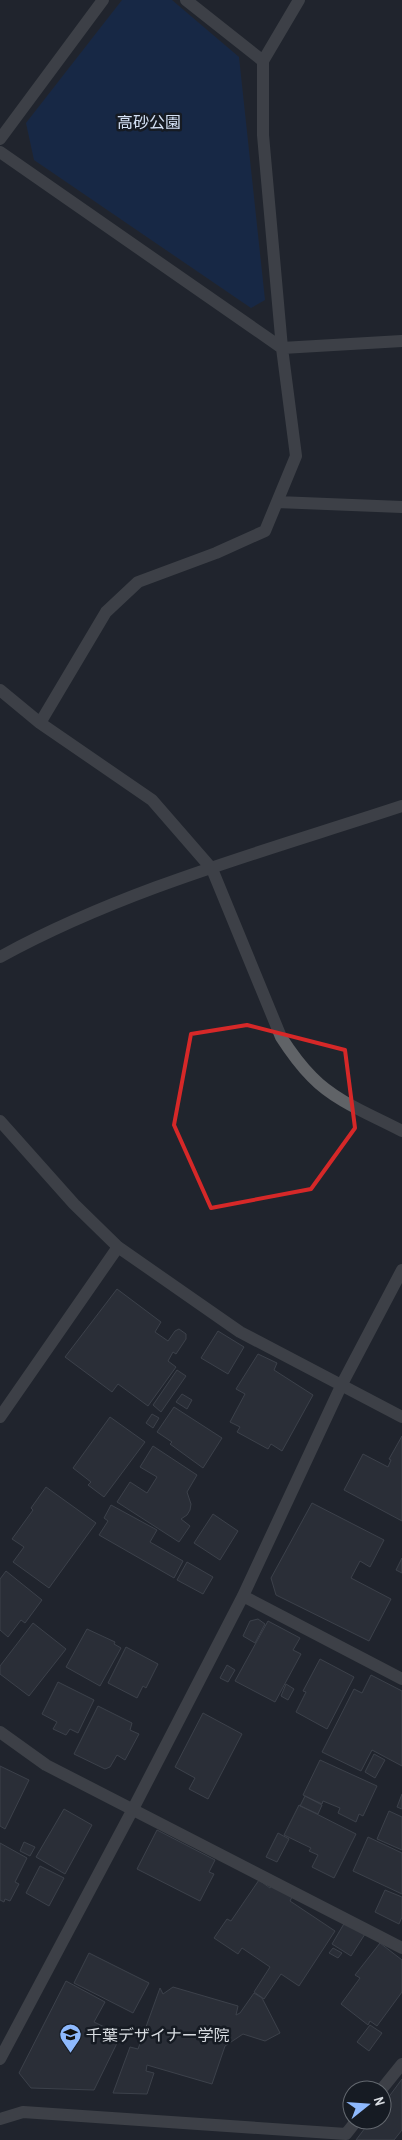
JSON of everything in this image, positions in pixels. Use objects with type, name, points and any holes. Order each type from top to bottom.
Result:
[{"type":"street","points":[[0,139],[103,0]]},
{"type":"street","points":[[186,0],[264,61]]},
{"type":"street","points":[[40,723],[106,612],[138,582],[216,553],[265,531],[296,456],[282,348],[263,135],[264,61],[299,0]]},
{"type":"street","points":[[0,152],[282,348],[402,341]]},
{"type":"street","points":[[277,502],[402,507]]},
{"type":"street","points":[[0,690],[40,723],[152,800],[212,869],[281,1037],[296,1059],[328,1092],[402,1131]]},
{"type":"street","points":[[0,957],[80,917],[163,883],[212,869],[402,806]]},
{"type":"street","points":[[0,1121],[56,1184],[118,1248],[240,1332],[402,1417]]},
{"type":"street","points":[[0,1417],[118,1248]]},
{"type":"street","points":[[0,2059],[134,1809],[243,1596],[342,1384],[402,1270]]},
{"type":"street","points":[[243,1596],[402,1679]]},
{"type":"street","points":[[0,1732],[46,1765],[402,1948]]},
{"type":"street","points":[[389,2080],[402,2064]]},
{"type":"street","points":[[0,2118],[23,2112],[346,2134],[349,2130]]},
{"type":"highlighted area","points":[[247,1025],[345,1050],[355,1128],[311,1189],[211,1208],[174,1125],[191,1034]]},
{"type":"green space","name":"高砂公園","points":[[122,0],[172,0],[239,57],[265,300],[251,308],[34,160],[26,123]]},
{"type":"building","points":[[117,1289],[161,1322],[155,1332],[168,1341],[175,1331],[179,1329],[186,1334],[186,1339],[176,1354],[173,1352],[168,1361],[176,1367],[148,1406],[118,1384],[112,1392],[65,1357]]},
{"type":"building","points":[[218,1331],[244,1347],[228,1374],[201,1358]]},
{"type":"building","points":[[258,1354],[277,1363],[274,1370],[313,1395],[282,1451],[271,1444],[268,1449],[237,1432],[240,1427],[230,1422],[245,1394],[236,1389]]},
{"type":"building","points":[[177,1370],[186,1376],[161,1412],[153,1405]]},
{"type":"building","points":[[182,1394],[192,1400],[187,1409],[176,1402]]},
{"type":"building","points":[[174,1407],[222,1438],[203,1468],[157,1432]]},
{"type":"building","points":[[152,1414],[159,1418],[153,1428],[146,1423]]},
{"type":"building","points":[[110,1417],[145,1442],[104,1497],[88,1485],[91,1482],[73,1468]]},
{"type":"building","points":[[402,1436],[402,1521],[344,1490],[363,1454],[388,1467],[391,1460],[389,1459]]},
{"type":"building","points":[[153,1446],[197,1475],[187,1492],[191,1504],[190,1510],[181,1519],[190,1526],[179,1542],[117,1502],[130,1482],[147,1493],[157,1477],[140,1467]]},
{"type":"building","points":[[46,1487],[96,1523],[49,1588],[13,1562],[24,1547],[12,1539],[33,1510],[31,1508]]},
{"type":"building","points":[[312,1503],[384,1540],[370,1567],[360,1561],[351,1578],[391,1599],[369,1641],[276,1595],[271,1578]]},
{"type":"building","points":[[111,1505],[157,1530],[150,1542],[183,1561],[174,1578],[99,1535],[108,1521],[104,1518]]},
{"type":"building","points":[[213,1514],[238,1531],[220,1560],[194,1543]]},
{"type":"building","points":[[402,1558],[402,1573],[396,1570]]},
{"type":"building","points":[[187,1562],[213,1577],[203,1594],[177,1580]]},
{"type":"building","points":[[6,1571],[42,1600],[25,1623],[21,1620],[8,1637],[0,1630],[0,1579]]},
{"type":"building","points":[[258,1619],[265,1624],[255,1643],[243,1636],[250,1621]]},
{"type":"building","points":[[268,1621],[300,1638],[293,1650],[301,1654],[275,1702],[235,1681]]},
{"type":"building","points":[[33,1623],[66,1649],[29,1696],[0,1674],[0,1666]]},
{"type":"building","points":[[87,1629],[115,1642],[114,1644],[121,1648],[100,1686],[66,1667]]},
{"type":"building","points":[[126,1647],[158,1664],[146,1688],[143,1686],[137,1698],[108,1683]]},
{"type":"building","points":[[320,1659],[354,1677],[327,1729],[296,1712],[306,1692],[303,1691]]},
{"type":"building","points":[[227,1665],[235,1670],[228,1682],[220,1678]]},
{"type":"building","points":[[371,1675],[402,1691],[402,1766],[372,1750],[361,1771],[322,1752],[354,1689],[362,1693]]},
{"type":"building","points":[[58,1682],[94,1700],[78,1733],[70,1729],[66,1735],[53,1729],[57,1722],[42,1714]]},
{"type":"building","points":[[286,1684],[294,1689],[288,1700],[281,1696]]},
{"type":"building","points":[[98,1706],[132,1723],[130,1730],[139,1734],[125,1760],[117,1755],[110,1767],[105,1769],[74,1754]]},
{"type":"building","points":[[203,1713],[242,1734],[208,1799],[189,1789],[195,1778],[175,1767]]},
{"type":"building","points":[[374,1754],[385,1760],[375,1778],[365,1772]]},
{"type":"building","points":[[320,1760],[377,1786],[363,1816],[359,1814],[356,1822],[338,1813],[340,1808],[323,1801],[322,1804],[303,1795]]},
{"type":"building","points":[[0,1766],[29,1780],[5,1829],[0,1826]]},
{"type":"building","points":[[402,1794],[402,1809],[397,1807]]},
{"type":"building","points":[[305,1796],[322,1805],[318,1814],[300,1806]]},
{"type":"building","points":[[299,1805],[356,1834],[334,1878],[312,1867],[318,1855],[309,1851],[311,1848],[284,1835]]},
{"type":"building","points":[[64,1809],[92,1825],[65,1874],[36,1857]]},
{"type":"building","points":[[389,1811],[402,1817],[402,1850],[377,1839]]},
{"type":"building","points":[[157,1830],[215,1860],[209,1872],[214,1874],[200,1901],[137,1869]]},
{"type":"building","points":[[278,1833],[289,1839],[277,1862],[266,1857]]},
{"type":"building","points":[[368,1837],[402,1853],[402,1894],[353,1871]]},
{"type":"building","points":[[24,1842],[35,1847],[30,1856],[20,1851]]},
{"type":"building","points":[[0,1843],[27,1858],[15,1882],[19,1884],[10,1901],[5,1899],[4,1902],[0,1900]]},
{"type":"building","points":[[40,1866],[64,1878],[49,1906],[26,1893]]},
{"type":"building","points":[[259,1880],[270,1888],[272,1885],[292,1897],[290,1901],[335,1931],[299,1986],[281,1974],[264,1999],[254,1992],[270,1967],[242,1948],[238,1954],[214,1938],[227,1919],[231,1921]]},
{"type":"building","points":[[385,1890],[402,1897],[402,1917],[399,1924],[375,1912]]},
{"type":"building","points":[[345,1922],[365,1934],[351,1956],[332,1944]]},
{"type":"building","points":[[380,1943],[402,1960],[402,1992],[377,2026],[370,2021],[368,2025],[341,2004],[360,1978],[355,1975]]},
{"type":"building","points":[[333,1948],[342,1953],[338,1958],[329,1953]]},
{"type":"building","points":[[89,1953],[149,1983],[133,2013],[74,1983]]},
{"type":"building","name":"千葉デザイナー学院","points":[[66,1981],[105,2002],[94,2022],[121,2035],[94,2090],[31,2088],[19,2073]]},
{"type":"building","points":[[173,1987],[238,2006],[236,2015],[240,2013],[254,1993],[262,1998],[280,2033],[265,2041],[243,2034],[225,2046],[212,2084],[147,2065],[146,2071],[154,2073],[147,2094],[113,2093],[130,2047],[138,2049],[160,1988],[163,1994]]},
{"type":"building","points":[[370,2025],[382,2033],[369,2051],[357,2042]]},
{"type":"building","points":[[402,2079],[402,2130],[394,2140],[356,2140],[364,2130],[392,2130],[392,2092]]},
{"type":"place","name":"千葉デザイナー学院","points":[[70,2054]]}]
